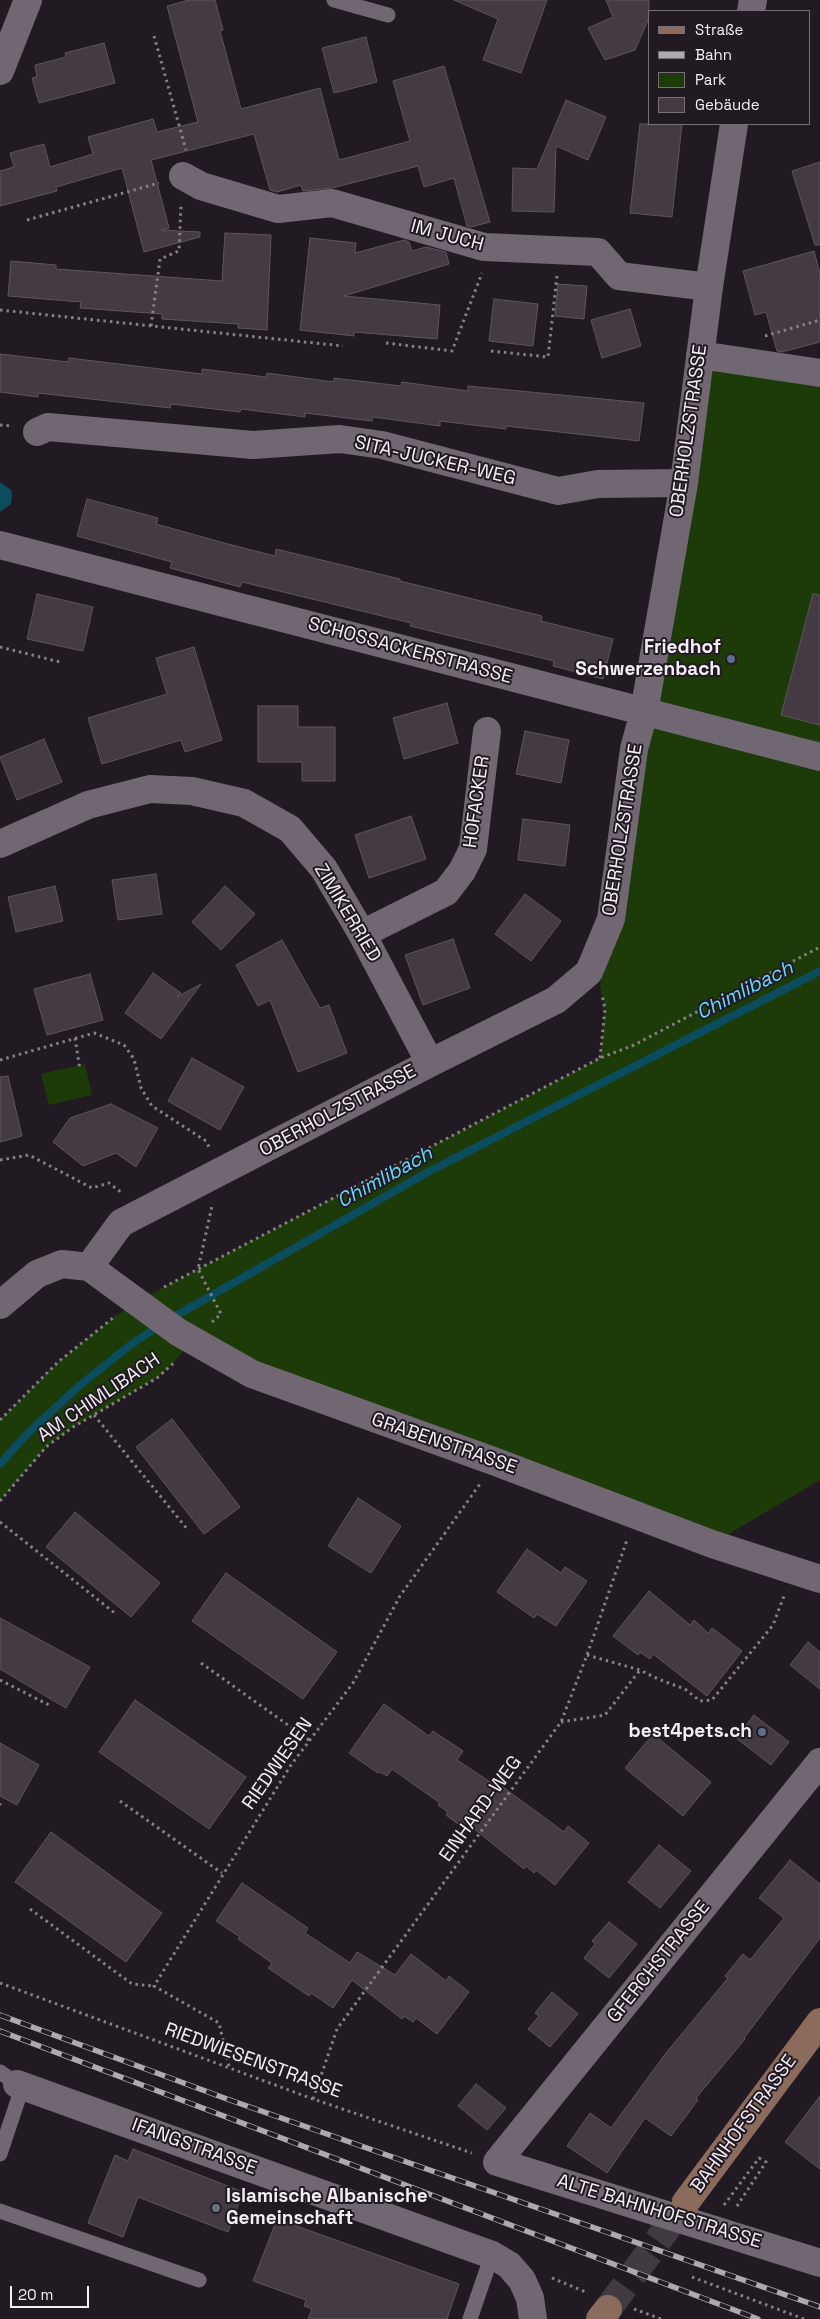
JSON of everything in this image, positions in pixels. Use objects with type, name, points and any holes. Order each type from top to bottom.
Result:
[{"type":"main road","name":"BAHNHOFSTRASSE","points":[[686,2202],[820,2022]]},
{"type":"street","points":[[0,71],[28,0]]},
{"type":"street","name":"OBERHOLZSTRASSE","points":[[89,1267],[121,1223],[556,1000],[589,972],[612,919],[634,749],[644,712],[684,483],[709,287],[734,125]]},
{"type":"street","name":"IM JUCH","points":[[183,176],[201,186],[278,209],[332,203],[484,247],[598,252],[619,276],[709,287]]},
{"type":"street","points":[[700,355],[820,373]]},
{"type":"street","name":"SITA-JUCKER-WEG","points":[[37,432],[48,427],[253,445],[340,439],[382,445],[558,491],[598,484],[684,483]]},
{"type":"street","name":"SCHOSSACKERSTRASSE","points":[[0,545],[820,757]]},
{"type":"street","name":"HOFACKER","points":[[362,934],[446,892],[462,871],[473,849],[487,732]]},
{"type":"street","name":"ZIMIKERRIED","points":[[0,844],[88,804],[150,789],[192,791],[244,803],[290,829],[324,869],[362,934],[430,1063]]},
{"type":"street","points":[[5,1293],[37,1274],[62,1264],[89,1267]]},
{"type":"street","name":"GRABENSTRASSE","points":[[89,1267],[185,1336],[252,1374],[496,1462],[712,1544],[820,1579]]},
{"type":"street","name":"GFERCHSTRASSE","points":[[497,2162],[820,1762]]},
{"type":"street","name":"IFANGSTRASSE","points":[[13,2081],[492,2255],[509,2265],[522,2280],[530,2298],[533,2319]]},
{"type":"street","name":"ALTE BAHNHOFSTRASSE","points":[[497,2162],[720,2221],[820,2264]]},
{"type":"lane","points":[[334,0],[388,15]]},
{"type":"lane","points":[[0,2154],[13,2081]]},
{"type":"lane","points":[[0,2211],[199,2280]]},
{"type":"lane","points":[[470,2319],[492,2255]]},
{"type":"path","points":[[151,326],[160,259],[179,251],[183,176],[189,159],[154,36]]},
{"type":"path","points":[[27,220],[183,176]]},
{"type":"path","points":[[386,343],[452,351],[492,248]]},
{"type":"path","points":[[491,351],[548,357],[560,250]]},
{"type":"path","points":[[0,310],[342,346]]},
{"type":"path","points":[[0,647],[60,662]]},
{"type":"path","points":[[0,1420],[58,1362],[138,1301],[600,1058],[634,1045],[820,947]]},
{"type":"path","points":[[589,972],[600,986],[606,1009],[600,1058]]},
{"type":"path","points":[[0,1060],[94,1033],[124,1044],[134,1059],[141,1088],[152,1106],[206,1141],[219,1174],[198,1269],[221,1314]]},
{"type":"path","points":[[75,1038],[80,1070]]},
{"type":"path","points":[[0,1160],[29,1155],[92,1188],[109,1183],[144,1210]]},
{"type":"path","name":"AM CHIMLIBACH","points":[[0,1500],[46,1447],[73,1427],[157,1378],[172,1365],[185,1336]]},
{"type":"path","points":[[94,1415],[188,1530]]},
{"type":"path","name":"RIEDWIESEN","points":[[154,1986],[291,1764],[353,1683],[400,1596],[496,1462]]},
{"type":"path","name":"EINHARD-WEG","points":[[313,2099],[337,2029],[561,1722],[587,1655],[635,1516]]},
{"type":"path","points":[[0,1522],[116,1614]]},
{"type":"path","points":[[587,1655],[640,1670],[685,1689],[700,1701],[715,1698],[773,1625],[794,1569]]},
{"type":"path","points":[[201,1663],[309,1740]]},
{"type":"path","points":[[561,1722],[605,1715],[640,1670]]},
{"type":"path","points":[[0,1680],[51,1706]]},
{"type":"path","points":[[120,1801],[222,1873]]},
{"type":"path","points":[[30,1909],[132,1984],[154,1986],[219,2023],[229,2066]]},
{"type":"path","name":"RIEDWIESENSTRASSE","points":[[0,1983],[229,2066],[313,2099],[497,2162]]},
{"type":"path","points":[[759,2158],[766,2162],[720,2221],[759,2158]]},
{"type":"path","points":[[692,2277],[804,2319]]},
{"type":"path","points":[[645,2319],[648,2314]]},
{"type":"green space","points":[[700,355],[820,373],[820,1480],[712,1544],[192,1340],[172,1365],[157,1378],[73,1427],[46,1447],[0,1501],[0,1420],[58,1362],[114,1317],[138,1301],[198,1269],[600,1058],[605,1009],[600,986]]},
{"type":"green space","points":[[85,1064],[92,1095],[49,1105],[41,1074]]},
{"type":"water","points":[[0,482],[11,490],[12,496],[11,504],[0,512]]},
{"type":"building","points":[[189,0],[215,0],[223,30],[220,31],[241,109],[320,88],[339,160],[410,141],[393,81],[444,66],[490,222],[471,227],[467,226],[454,178],[424,187],[418,166],[332,188],[303,191],[301,185],[277,192],[270,190],[254,134],[151,160],[169,228],[161,230],[200,232],[200,237],[144,252],[122,168],[56,187],[57,191],[0,206],[0,171],[14,167],[10,153],[44,144],[50,167],[93,154],[88,137],[153,119],[157,132],[198,122],[167,6]]},
{"type":"building","points":[[454,0],[547,0],[521,73],[483,60],[498,19]]},
{"type":"building","points":[[606,0],[649,0],[648,20],[635,50],[605,60],[588,28],[613,17]]},
{"type":"building","points":[[366,37],[377,82],[334,93],[322,48]]},
{"type":"building","points":[[104,43],[115,83],[39,103],[32,78],[37,77],[35,65],[66,57],[65,53]]},
{"type":"building","points":[[566,100],[606,117],[588,160],[556,146],[554,212],[512,211],[513,168],[537,169]]},
{"type":"building","points":[[640,124],[682,125],[672,217],[630,213]]},
{"type":"building","points":[[820,162],[820,245],[815,245],[792,171]]},
{"type":"building","points":[[225,233],[271,235],[267,330],[238,328],[238,324],[162,319],[162,314],[80,308],[81,302],[8,296],[11,261],[56,265],[56,269],[222,281]]},
{"type":"building","points":[[310,238],[356,243],[355,253],[404,240],[409,242],[412,251],[426,247],[446,252],[449,264],[344,296],[440,305],[437,339],[354,332],[354,336],[300,330]]},
{"type":"building","points":[[814,251],[820,274],[820,342],[782,352],[777,351],[766,312],[755,315],[743,271]]},
{"type":"building","points":[[558,284],[587,286],[584,319],[555,316]]},
{"type":"building","points":[[494,299],[538,304],[533,346],[489,341]]},
{"type":"building","points":[[630,309],[641,346],[602,358],[591,320]]},
{"type":"building","points":[[0,354],[68,362],[69,358],[202,374],[202,369],[266,377],[267,373],[334,382],[334,378],[401,386],[402,382],[468,391],[468,386],[644,403],[639,441],[506,426],[506,429],[440,421],[440,426],[373,417],[372,421],[305,413],[305,417],[241,409],[240,412],[171,404],[170,408],[38,393],[38,397],[0,392]]},
{"type":"building","points":[[87,499],[158,518],[156,524],[228,544],[275,556],[276,549],[400,579],[400,581],[542,616],[541,621],[613,639],[603,679],[553,666],[554,661],[410,626],[411,623],[242,582],[240,587],[170,568],[172,562],[77,536]]},
{"type":"building","points":[[37,594],[93,607],[83,651],[27,639]]},
{"type":"building","points":[[813,594],[820,595],[820,725],[781,715]]},
{"type":"building","points":[[194,647],[222,740],[185,752],[181,740],[102,764],[88,718],[167,694],[156,658]]},
{"type":"building","points":[[447,703],[458,743],[404,759],[393,718]]},
{"type":"building","points":[[258,706],[298,706],[298,727],[335,727],[335,781],[302,781],[302,762],[258,762]]},
{"type":"building","points":[[525,731],[569,740],[561,783],[516,774]]},
{"type":"building","points":[[44,739],[62,782],[17,800],[0,757]]},
{"type":"building","points":[[411,816],[426,859],[369,878],[355,835]]},
{"type":"building","points":[[523,819],[570,825],[565,866],[518,860]]},
{"type":"building","points":[[156,874],[162,914],[118,920],[112,880]]},
{"type":"building","points":[[55,886],[63,921],[16,932],[8,897]]},
{"type":"building","points":[[225,886],[255,914],[221,950],[192,922]]},
{"type":"building","points":[[525,894],[561,921],[531,961],[495,934]]},
{"type":"building","points":[[453,939],[470,988],[423,1005],[405,955]]},
{"type":"building","points":[[282,940],[320,1008],[329,1005],[347,1053],[298,1072],[270,1000],[258,1006],[236,965]]},
{"type":"building","points":[[153,973],[181,993],[177,997],[201,984],[161,1039],[125,1013]]},
{"type":"building","points":[[90,974],[103,1020],[47,1035],[34,989]]},
{"type":"building","points":[[192,1058],[244,1087],[220,1130],[168,1101]]},
{"type":"building","points":[[8,1076],[22,1136],[0,1142],[0,1077]]},
{"type":"building","points":[[111,1104],[158,1128],[136,1167],[116,1153],[83,1166],[53,1142],[70,1118]]},
{"type":"building","points":[[172,1419],[240,1507],[204,1534],[136,1447]]},
{"type":"building","points":[[358,1498],[401,1526],[371,1573],[328,1546]]},
{"type":"building","points":[[75,1512],[160,1583],[131,1617],[46,1547]]},
{"type":"building","points":[[527,1549],[561,1573],[565,1567],[587,1581],[556,1626],[537,1614],[534,1618],[497,1592]]},
{"type":"building","points":[[226,1573],[337,1652],[303,1699],[192,1621]]},
{"type":"building","points":[[649,1591],[690,1625],[694,1620],[708,1633],[712,1628],[742,1651],[707,1696],[653,1654],[650,1659],[640,1652],[638,1655],[613,1636]]},
{"type":"building","points":[[0,1618],[90,1667],[66,1708],[0,1669]]},
{"type":"building","points":[[808,1642],[820,1652],[820,1689],[790,1665]]},
{"type":"building","points":[[135,1700],[246,1777],[209,1829],[99,1752]]},
{"type":"building","points":[[384,1704],[429,1736],[433,1731],[463,1751],[457,1760],[490,1782],[492,1779],[564,1832],[568,1826],[589,1843],[555,1885],[536,1870],[534,1873],[526,1866],[524,1869],[473,1828],[469,1832],[446,1815],[448,1812],[438,1805],[440,1803],[392,1769],[387,1776],[380,1772],[378,1773],[349,1753]]},
{"type":"building","points":[[754,1715],[789,1742],[771,1765],[736,1738]]},
{"type":"building","points":[[653,1734],[711,1782],[683,1816],[625,1768]]},
{"type":"building","points":[[0,1743],[39,1765],[17,1805],[0,1796]]},
{"type":"building","points":[[51,1832],[162,1913],[126,1962],[15,1882]]},
{"type":"building","points":[[659,1845],[691,1871],[660,1908],[628,1882]]},
{"type":"building","points":[[790,1860],[820,1884],[820,1938],[745,2039],[696,2098],[698,2100],[671,2136],[645,2118],[607,2173],[567,2146],[590,2113],[611,2128],[666,2053],[728,1978],[725,1976],[743,1954],[750,1960],[784,1918],[759,1898]]},
{"type":"building","points":[[242,1883],[308,1928],[305,1933],[350,1963],[357,1952],[395,1975],[411,1954],[446,1981],[449,1976],[469,1992],[437,2034],[416,2018],[413,2022],[404,2016],[402,2019],[352,1980],[333,2008],[311,1993],[309,1996],[268,1968],[272,1963],[238,1939],[240,1937],[216,1921]]},
{"type":"building","points":[[609,1922],[637,1944],[609,1978],[584,1958],[595,1944],[592,1941]]},
{"type":"building","points":[[552,1992],[578,2014],[550,2047],[528,2029],[539,2016],[535,2013]]},
{"type":"building","points":[[476,2084],[506,2108],[487,2130],[458,2106]]},
{"type":"building","points":[[820,2096],[820,2169],[785,2142]]},
{"type":"building","points":[[133,2149],[243,2192],[228,2232],[138,2197],[123,2237],[88,2223],[115,2155],[128,2161]]},
{"type":"building","points":[[277,2219],[459,2284],[447,2319],[308,2319],[312,2309],[304,2306],[306,2300],[253,2281]]},
{"type":"waterway","name":"Chimlibach","points":[[170,1319],[428,1172],[820,971]]},
{"type":"waterway","name":"Chimlibach","points":[[0,1464],[26,1435],[79,1386],[129,1346],[160,1325]]},
{"type":"tunnel","points":[[608,2309],[686,2202]]},
{"type":"railway","points":[[0,2015],[227,2099],[820,2307]]},
{"type":"railway","points":[[0,2031],[758,2319]]},
{"type":"place","name":"Friedhof Schwerzenbach","points":[[731,659]]},
{"type":"place","name":"best4pets.ch","points":[[762,1732]]},
{"type":"place","name":"Islamische Albanische Gemeinschaft","points":[[216,2208]]}]
